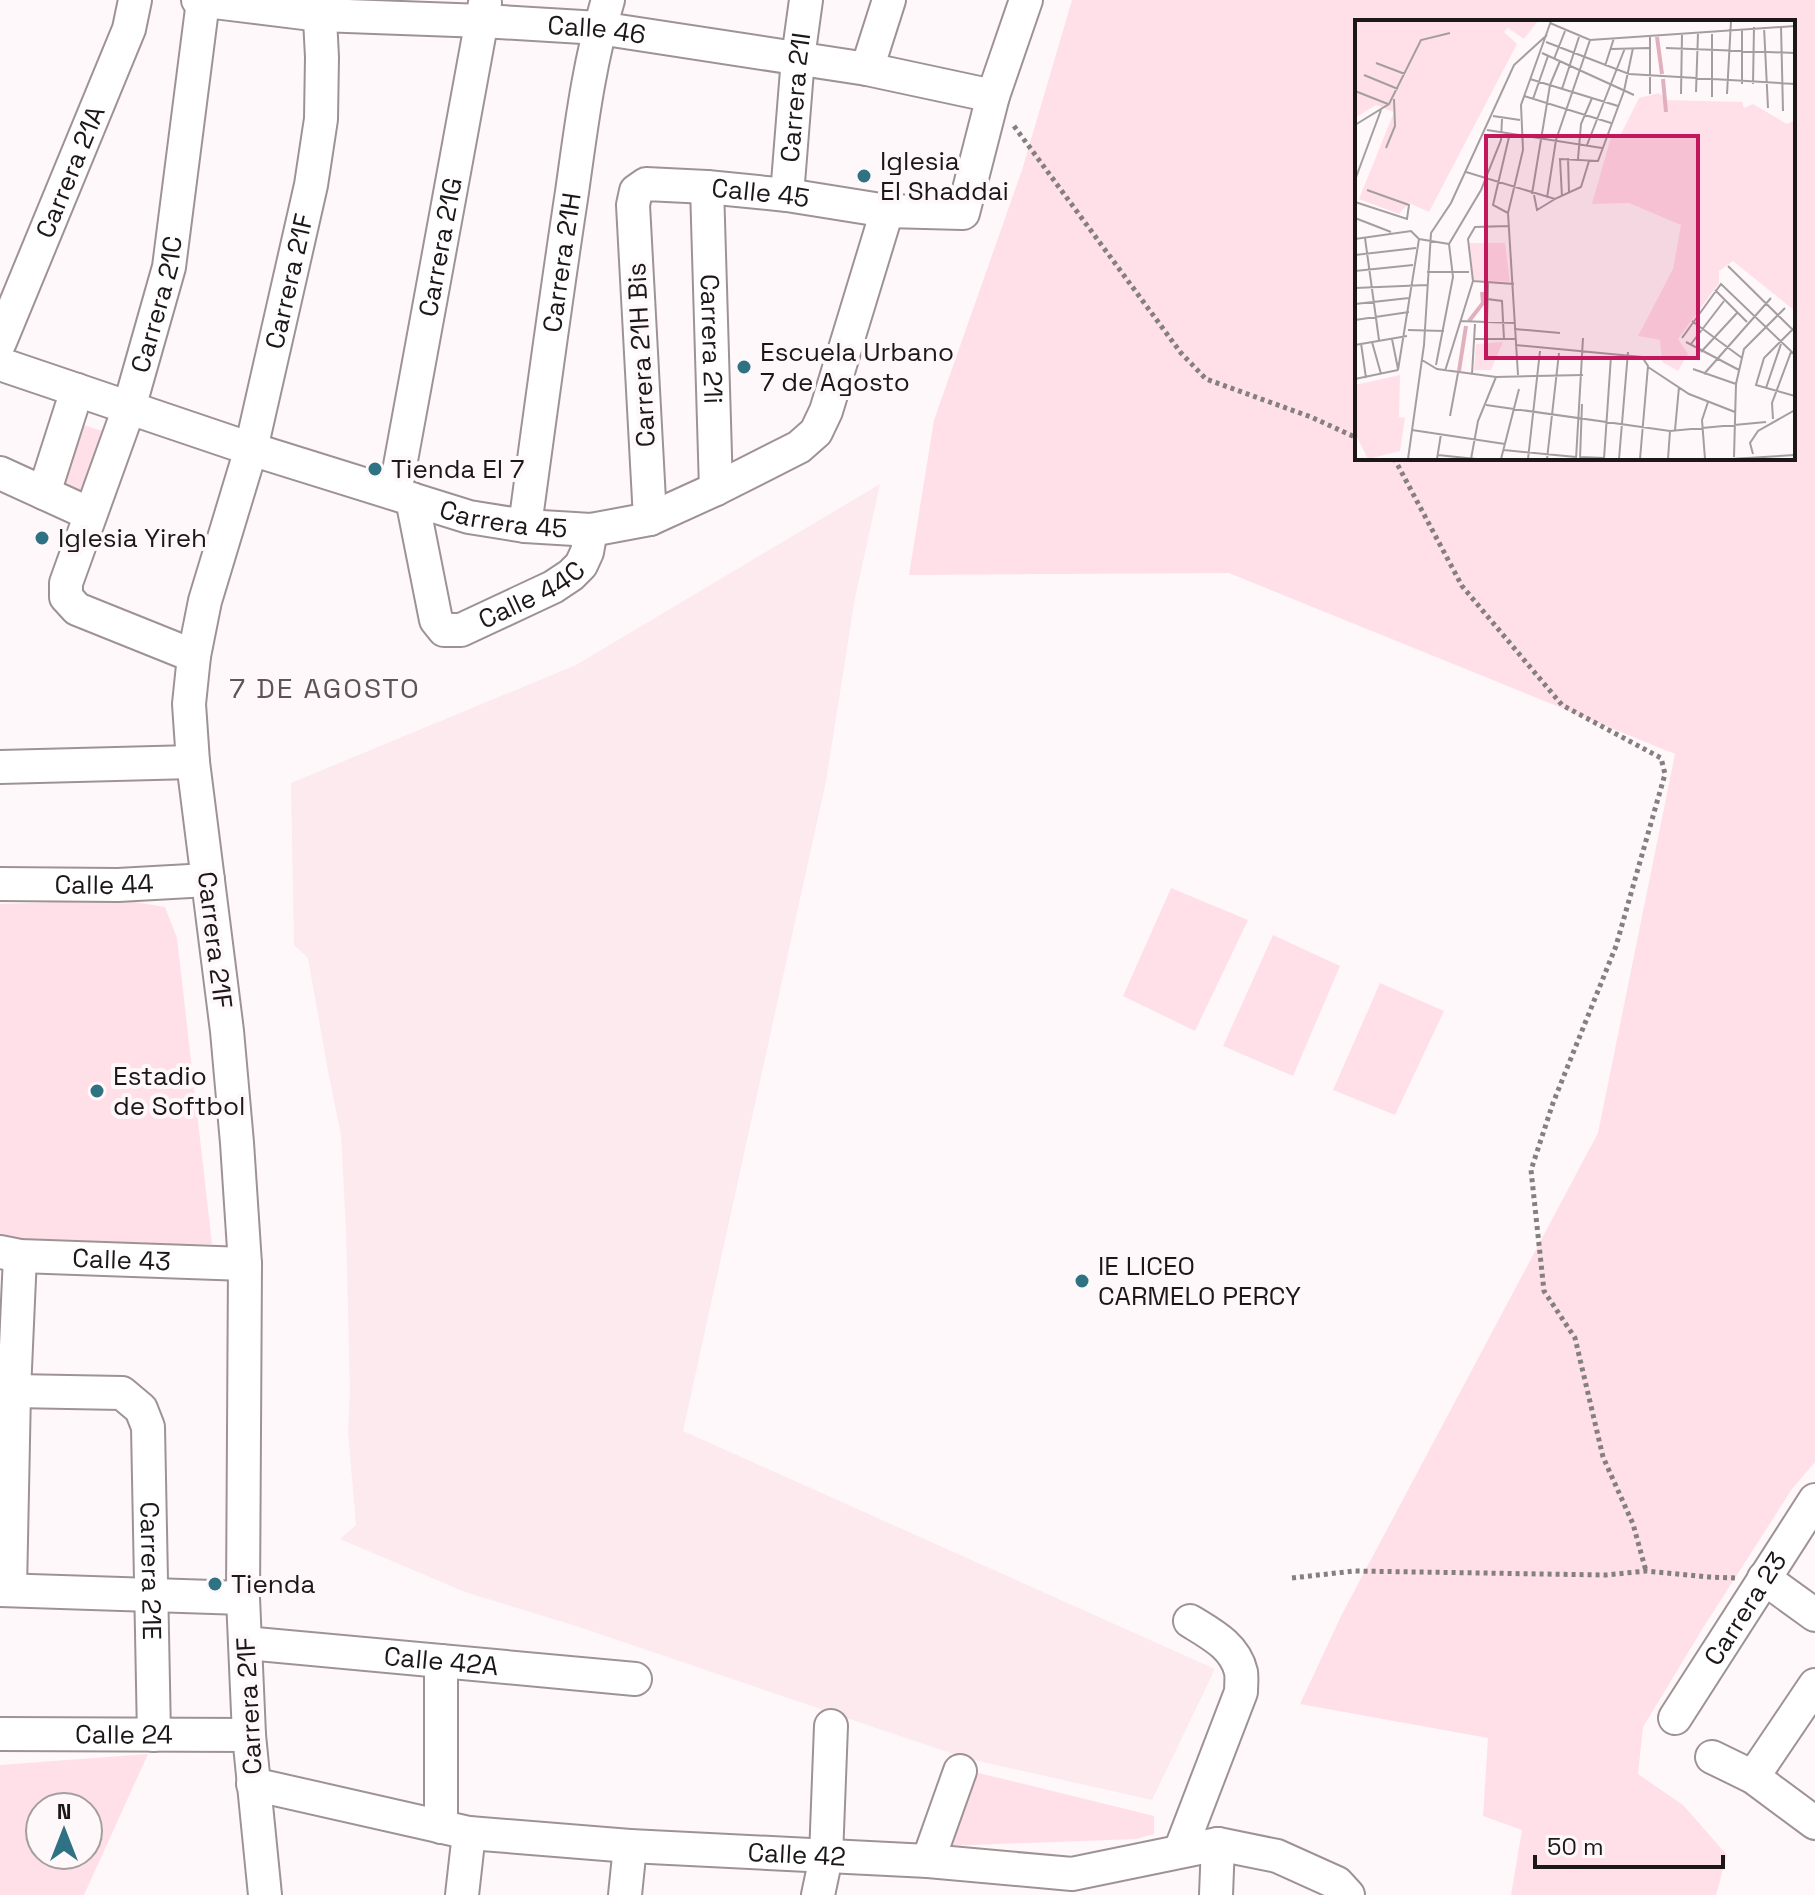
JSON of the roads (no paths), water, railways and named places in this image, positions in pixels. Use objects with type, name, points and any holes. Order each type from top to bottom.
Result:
[{"type":"street","name":"Carrera 21A","points":[[0,342],[129,29],[135,0]]},
{"type":"street","name":"Carrera 21I","points":[[787,195],[806,0]]},
{"type":"street","points":[[867,69],[889,0]]},
{"type":"street","points":[[993,96],[1026,0]]},
{"type":"street","name":"Calle 46","points":[[200,1],[320,8],[604,14],[798,58],[867,69],[993,96]]},
{"type":"street","name":"Carrera 21C","points":[[194,656],[77,609],[66,597],[66,583],[129,408],[169,267],[200,1]]},
{"type":"street","name":"Carrera 21F","points":[[265,1895],[249,1735],[243,1598],[245,1264],[229,1059],[193,762],[189,704],[194,656],[205,601],[251,449],[311,185],[321,119],[320,8]]},
{"type":"street","name":"Carrera 21G","points":[[404,496],[484,11]]},
{"type":"street","name":"Carrera 21H","points":[[525,526],[563,246],[589,79],[604,14]]},
{"type":"street","name":"Calle 45","points":[[636,191],[646,184],[707,187],[787,195],[887,211],[963,213],[993,96]]},
{"type":"street","name":"Carrera 21i","points":[[707,187],[716,489]]},
{"type":"street","name":"Carrera 21H Bis","points":[[636,191],[633,205],[650,519]]},
{"type":"street","name":"Carrera 45","points":[[0,364],[251,449],[469,517],[525,526],[591,530],[650,519],[799,447],[816,432],[826,411],[887,211]]},
{"type":"street","points":[[44,493],[77,390]]},
{"type":"street","points":[[0,473],[90,514]]},
{"type":"street","name":"Calle 44C","points":[[404,496],[436,620],[444,630],[461,630],[553,587],[571,575],[581,565],[587,552],[591,530]]},
{"type":"street","points":[[0,767],[193,762]]},
{"type":"street","name":"Calle 44","points":[[0,884],[118,885],[208,880]]},
{"type":"street","points":[[10,1254],[14,1391],[5,1590],[243,1598]]},
{"type":"street","name":"Calle 43","points":[[10,1254],[245,1264]]},
{"type":"street","name":"Carrera 21E","points":[[14,1391],[122,1393],[141,1409],[148,1427],[154,1735]]},
{"type":"street","name":"Carrera 23","points":[[1675,1718],[1815,1500]]},
{"type":"street","points":[[1764,1578],[1815,1615]]},
{"type":"street","points":[[1180,1851],[1241,1692],[1241,1672],[1230,1649],[1223,1641],[1190,1621]]},
{"type":"street","name":"Calle 42A","points":[[246,1643],[635,1679]]},
{"type":"street","points":[[441,1661],[462,1895]]},
{"type":"street","points":[[1753,1777],[1815,1685]]},
{"type":"street","points":[[818,1895],[826,1857],[831,1726]]},
{"type":"street","name":"Calle 24","points":[[0,1734],[249,1735]]},
{"type":"street","points":[[1712,1757],[1753,1777],[1815,1823]]},
{"type":"street","points":[[928,1861],[960,1771]]},
{"type":"street","name":"Calle 42","points":[[253,1784],[455,1830],[630,1846],[928,1861],[1071,1885],[1180,1851],[1218,1844],[1277,1856],[1342,1889]]},
{"type":"street","points":[[1216,1895],[1218,1844]]},
{"type":"street","points":[[625,1895],[630,1846]]},
{"type":"street","points":[[826,1857],[836,1895]]},
{"type":"place","name":"Iglesia El Shaddai","points":[[864,176]]},
{"type":"place","name":"Escuela Urbano 7 de Agosto","points":[[744,367]]},
{"type":"place","name":"Tienda El 7","points":[[375,469]]},
{"type":"place","name":"Iglesia Yireh","points":[[42,538]]},
{"type":"place","name":"Estadio de Softbol","points":[[97,1091]]},
{"type":"place","name":"IE LICEO CARMELO PERCY","points":[[1082,1281]]},
{"type":"place","name":"Tienda","points":[[215,1584]]},
{"type":"district","name":"7 DE AGOSTO","points":[[325,688]]}]
